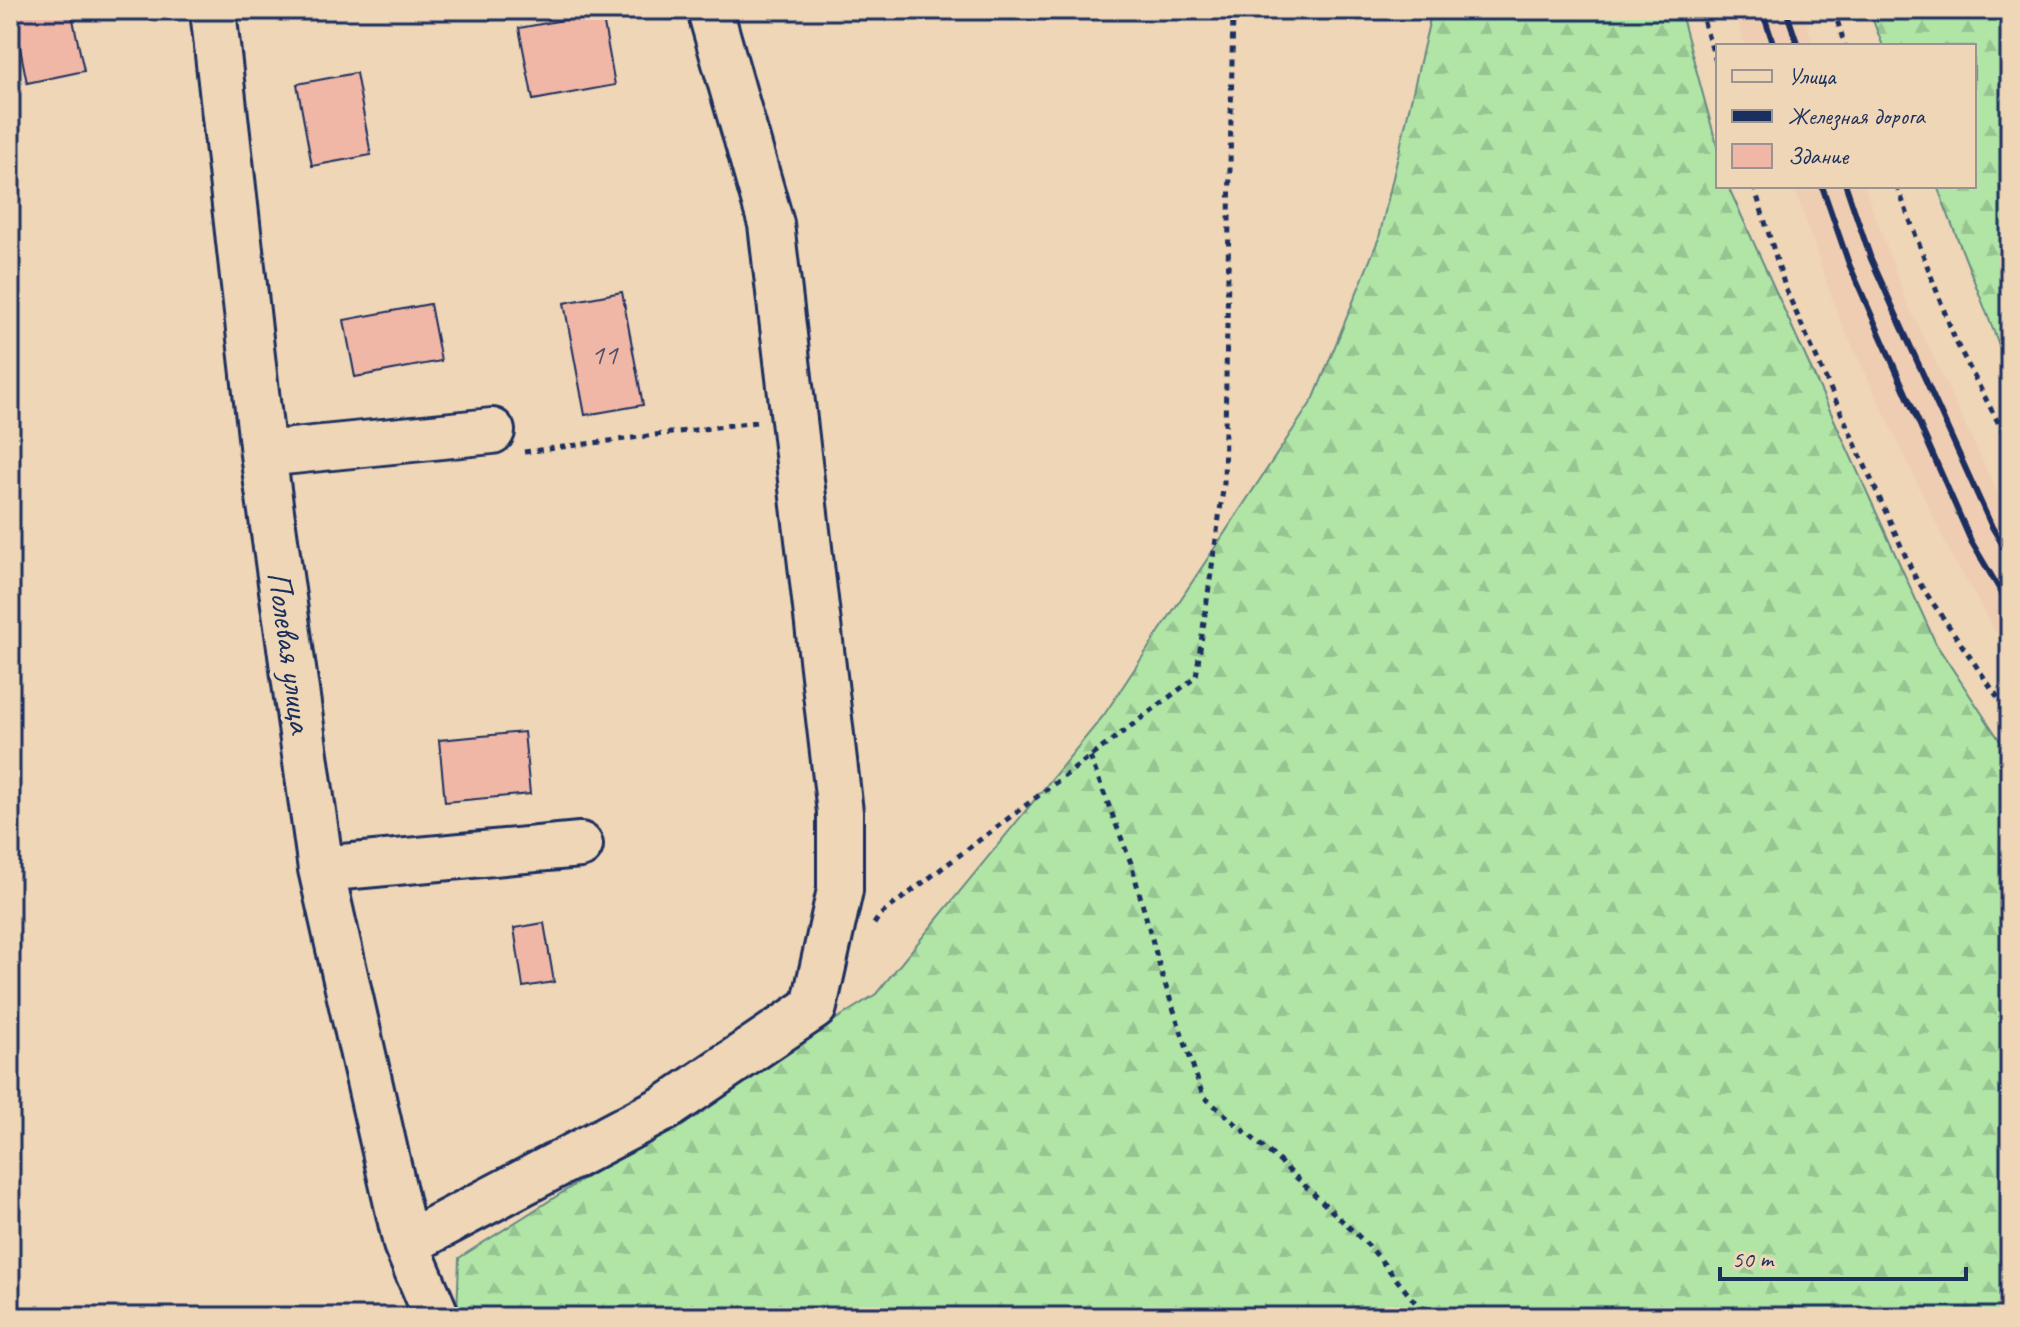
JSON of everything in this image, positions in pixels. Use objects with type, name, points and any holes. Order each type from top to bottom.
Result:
[{"type":"street","name":"Полевая улица","points":[[213,10],[263,454],[321,869],[406,1244],[431,1300]]},
{"type":"street","points":[[406,1244],[667,1107],[814,1007],[840,890],[840,812],[771,224],[710,10]]},
{"type":"street","points":[[263,454],[502,442]]},
{"type":"street","points":[[321,869],[580,845]]},
{"type":"path","points":[[872,926],[880,915],[1196,677],[1224,483],[1233,10]]},
{"type":"path","points":[[1700,10],[1716,62]]},
{"type":"path","points":[[1834,10],[1844,44]]},
{"type":"path","points":[[1755,188],[1786,290],[1915,577],[2010,715]]},
{"type":"path","points":[[1898,188],[1956,342],[2010,445]]},
{"type":"path","points":[[502,442],[793,417]]},
{"type":"path","points":[[1090,757],[1131,863],[1162,975],[1203,1096],[1277,1159],[1371,1248],[1427,1317]]},
{"type":"shaded area","points":[[1735,10],[1803,10],[1812,44],[1744,44]]},
{"type":"shaded area","points":[[1795,188],[1865,188],[1905,298],[2010,519],[2010,656],[1952,556],[1839,318]]},
{"type":"green space","points":[[1432,10],[1680,10],[1716,143],[1716,188],[1729,188],[1936,644],[2010,756],[2010,1317],[457,1317],[459,1258],[876,994],[1104,715],[1314,398],[1379,238]]},
{"type":"green space","points":[[1869,10],[2010,10],[2010,373],[1938,188],[1976,188],[1976,44],[1882,44]]},
{"type":"building","points":[[71,10],[84,71],[27,83],[13,13]]},
{"type":"building","points":[[602,13],[615,85],[533,100],[519,28]]},
{"type":"building","points":[[356,73],[371,155],[312,166],[297,84]]},
{"type":"building","points":[[622,292],[643,405],[585,415],[564,303]]},
{"type":"building","points":[[430,304],[441,361],[355,377],[344,320]]},
{"type":"building","points":[[524,732],[530,794],[445,802],[439,740]]},
{"type":"building","points":[[544,923],[554,982],[523,987],[514,928]]},
{"type":"railway","points":[[1762,10],[1773,44]]},
{"type":"railway","points":[[1786,10],[1797,44]]},
{"type":"railway","points":[[1823,188],[1849,264],[1971,541],[2010,607]]},
{"type":"railway","points":[[1847,188],[1871,259],[1992,527],[2010,557]]}]
